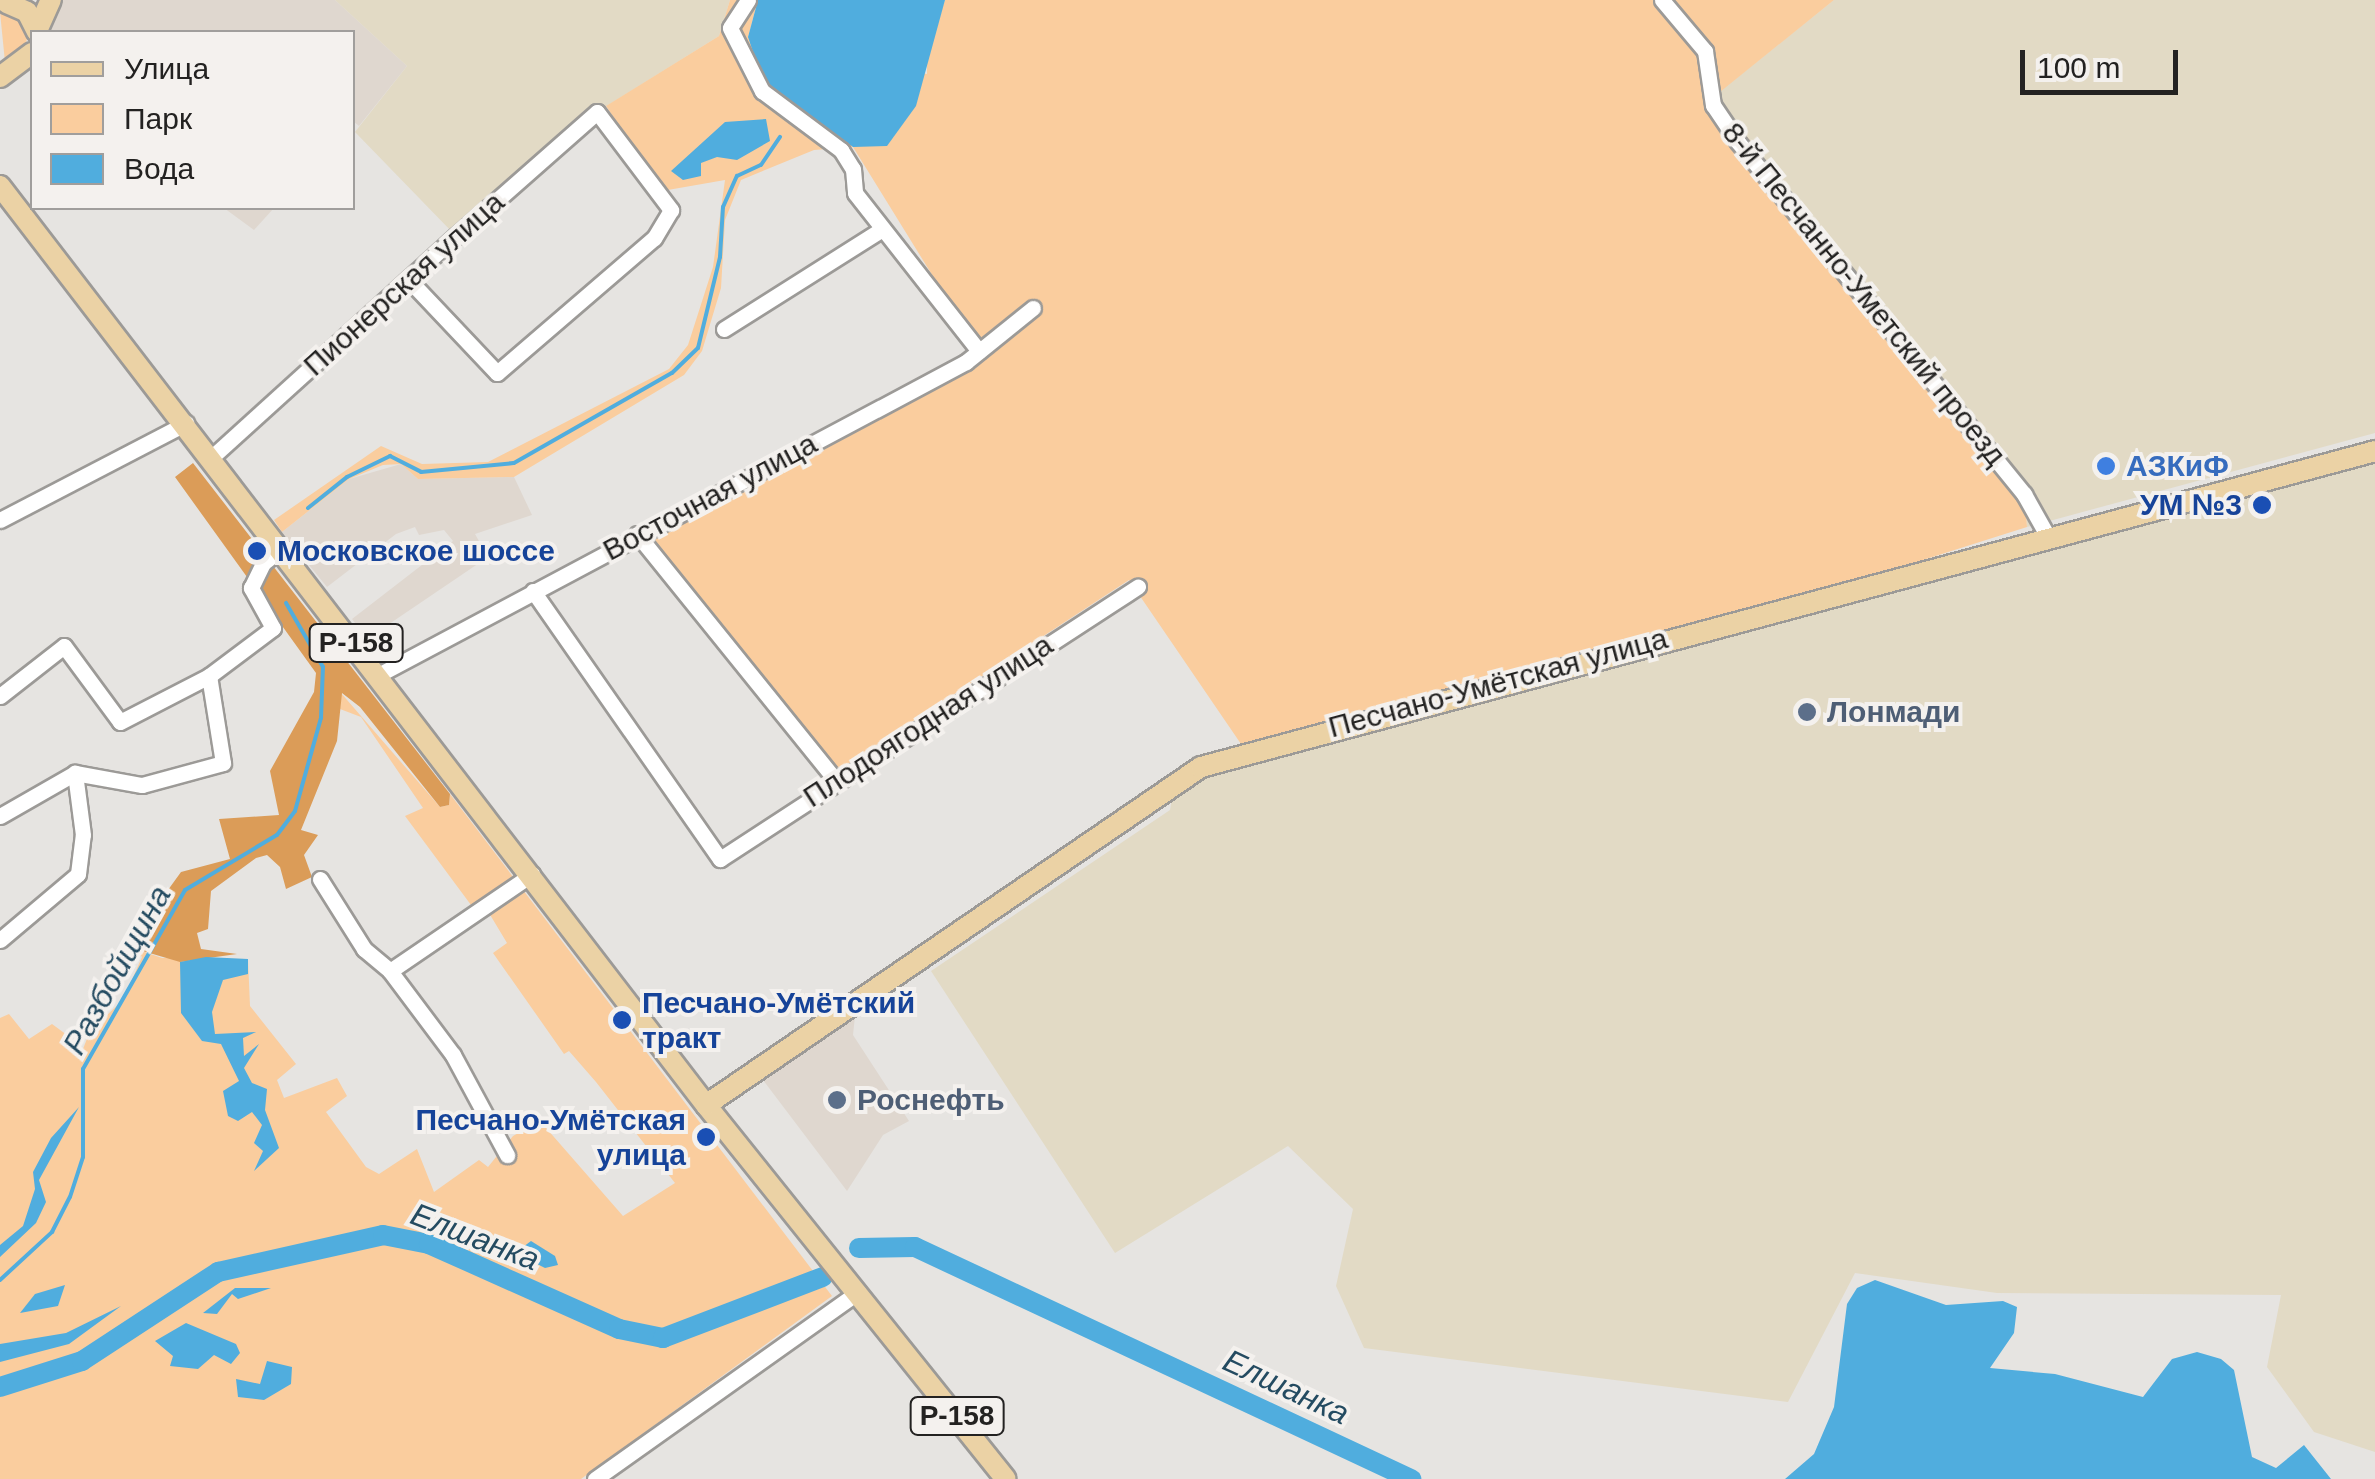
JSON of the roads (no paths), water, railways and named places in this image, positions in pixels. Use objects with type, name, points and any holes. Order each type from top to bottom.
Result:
[{"type":"main road","points":[[37,30],[51,0]]},
{"type":"main road","points":[[11,2],[27,12],[35,30]]},
{"type":"main road","points":[[3,73],[30,55]]},
{"type":"main road","name":"Р-158","points":[[0,186],[380,674],[706,1105],[1006,1479]]},
{"type":"main road","name":"Песчано-Умётская улица","points":[[706,1105],[1201,767],[2047,535],[2375,451]]},
{"type":"street","points":[[748,0],[730,28],[762,91],[840,150],[852,169],[855,192],[979,351]]},
{"type":"street","name":"8-й Песчанно-Уметский проезд","points":[[1662,0],[1705,51],[1713,106],[1738,142],[2024,494],[2047,535]]},
{"type":"street","name":"Пионерская улица","points":[[212,457],[409,280],[597,112],[671,210],[654,238],[497,373],[409,280]]},
{"type":"street","points":[[724,329],[882,229]]},
{"type":"street","name":"Восточная улица","points":[[380,674],[979,351],[1033,308]]},
{"type":"street","points":[[0,520],[186,423]]},
{"type":"street","points":[[637,534],[835,779]]},
{"type":"street","points":[[0,696],[64,646],[120,722],[209,676],[272,628],[251,588],[263,563],[282,548]]},
{"type":"street","name":"Плодоягодная улица","points":[[533,591],[720,859],[835,779],[1138,587]]},
{"type":"street","points":[[0,816],[75,774],[142,785],[223,764],[209,676]]},
{"type":"street","points":[[0,940],[78,874],[83,835],[75,774]]},
{"type":"street","points":[[390,971],[532,874]]},
{"type":"street","points":[[320,878],[364,949],[390,971],[454,1055],[507,1155]]},
{"type":"street","points":[[595,1479],[854,1287]]},
{"type":"water","points":[[758,0],[945,0],[916,106],[887,146],[853,147],[763,82],[748,37]]},
{"type":"water","points":[[766,119],[770,141],[737,160],[717,157],[701,163],[701,176],[683,180],[671,171],[725,122]]},
{"type":"water","points":[[206,957],[248,959],[248,974],[223,980],[212,1012],[215,1034],[256,1032],[243,1038],[244,1056],[259,1044],[244,1068],[252,1083],[267,1089],[265,1110],[279,1148],[254,1171],[263,1151],[254,1143],[262,1125],[252,1112],[238,1121],[228,1116],[223,1091],[239,1081],[221,1044],[202,1041],[181,1013],[180,962]]},
{"type":"water","points":[[79,1107],[39,1180],[46,1202],[36,1223],[0,1257],[0,1245],[23,1226],[35,1189],[33,1172],[51,1138]]},
{"type":"water","points":[[531,1241],[555,1256],[558,1265],[545,1268],[525,1258],[519,1250]]},
{"type":"water","points":[[1875,1280],[1946,1305],[2003,1301],[2017,1307],[2014,1333],[1990,1368],[2055,1374],[2143,1397],[2172,1359],[2197,1352],[2221,1359],[2234,1370],[2252,1457],[2276,1468],[2304,1445],[2331,1479],[1785,1479],[1814,1454],[1834,1407],[1847,1304],[1857,1288]]},
{"type":"water","points":[[65,1285],[58,1306],[20,1313],[35,1294]]},
{"type":"water","points":[[235,1288],[271,1288],[238,1299],[232,1294],[217,1314],[203,1313]]},
{"type":"water","points":[[121,1306],[69,1344],[0,1362],[0,1344],[66,1333]]},
{"type":"water","points":[[186,1323],[236,1344],[240,1353],[231,1364],[214,1355],[198,1369],[170,1366],[173,1356],[155,1341]]},
{"type":"water","points":[[267,1361],[292,1367],[291,1384],[264,1400],[238,1397],[236,1379],[260,1384]]},
{"type":"waterway","name":"Разбойщина","points":[[308,508],[347,477],[390,456],[421,472],[514,463],[672,373],[698,348],[720,257],[723,207],[737,176],[761,165],[780,137]]},
{"type":"waterway","name":"Разбойщина","points":[[0,1280],[52,1232],[70,1197],[83,1157],[83,1069],[185,890],[277,835],[295,811],[321,718],[323,667],[286,603]]},
{"type":"waterway","name":"Елшанка","points":[[0,1387],[82,1361],[218,1272],[383,1235],[429,1244],[619,1329],[663,1338],[823,1277]]},
{"type":"waterway","name":"Елшанка","points":[[859,1248],[915,1247],[1411,1479]]},
{"type":"place","name":"АЗКиФ","points":[[2106,466]]},
{"type":"place","name":"УМ №3","points":[[2262,505]]},
{"type":"place","name":"Московское шоссе","points":[[257,551]]},
{"type":"place","name":"Лонмади","points":[[1807,712]]},
{"type":"place","name":"Песчано-Умётский тракт","points":[[622,1020]]},
{"type":"place","name":"Роснефть","points":[[837,1100]]},
{"type":"place","name":"Песчано-Умётская улица","points":[[706,1137]]}]
